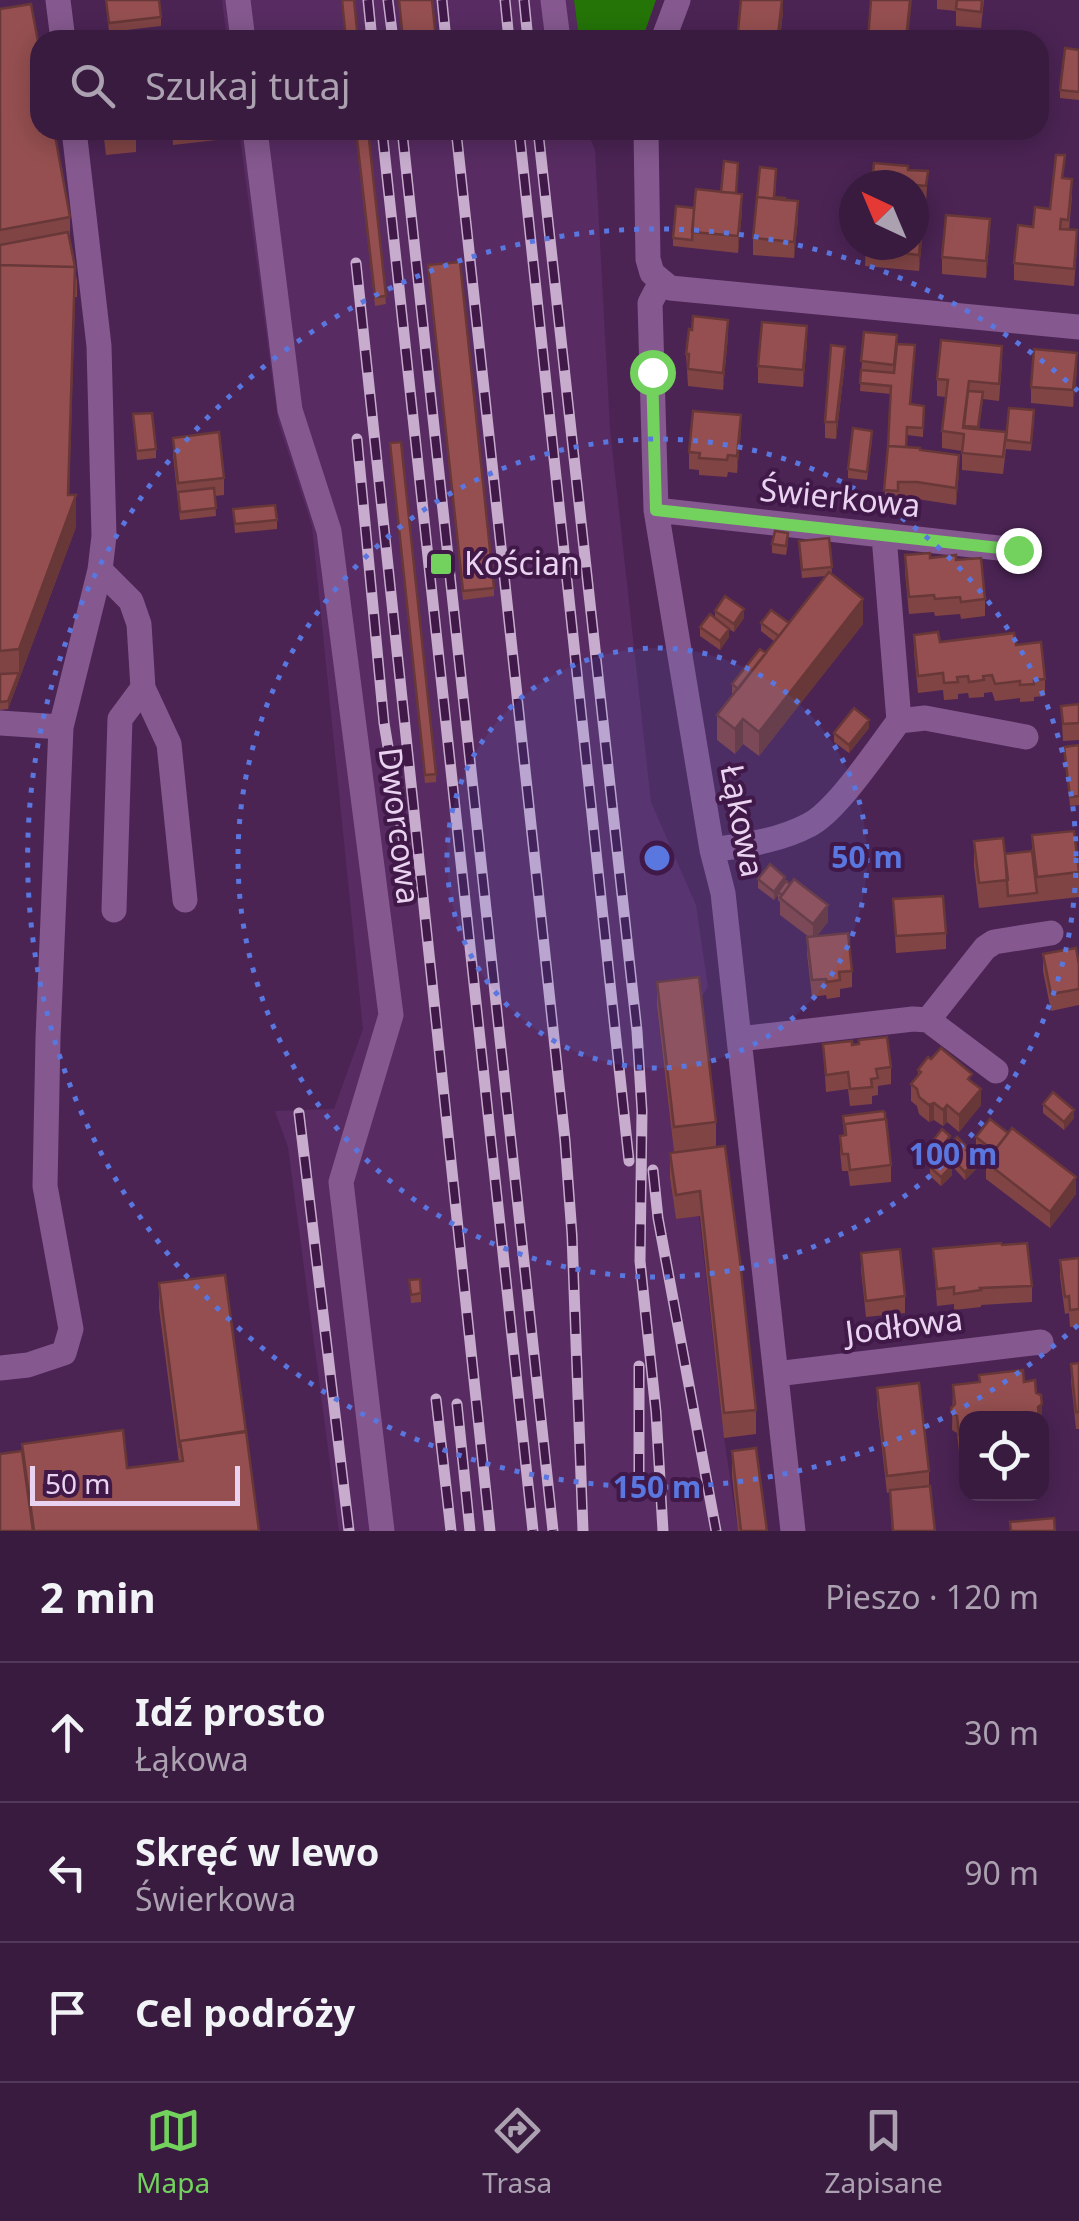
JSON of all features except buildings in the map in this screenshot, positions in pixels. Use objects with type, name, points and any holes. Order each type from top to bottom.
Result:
[{"type":"street","points":[[58,0],[62,30]]},
{"type":"street","points":[[238,0],[242,30]]},
{"type":"street","points":[[553,0],[557,30]]},
{"type":"street","points":[[666,30],[678,0]]},
{"type":"street","points":[[0,1368],[28,1365],[64,1352],[71,1329],[45,1186],[60,727],[100,570],[104,536],[99,346],[75,140]]},
{"type":"street","name":"Dworcowa","points":[[256,140],[290,410],[329,531],[390,1016],[342,1182],[382,1531]]},
{"type":"street","name":"Łąkowa","points":[[646,140],[648,260],[652,273],[661,282],[650,302],[656,510],[712,850],[723,893],[793,1531]]},
{"type":"street","points":[[661,282],[683,290],[1079,326]]},
{"type":"street","name":"Świerkowa","points":[[656,510],[1018,550]]},
{"type":"street","points":[[712,850],[768,841],[811,824],[832,808],[899,720],[884,536]]},
{"type":"street","points":[[100,570],[131,601],[139,624],[143,688],[169,744],[185,900]]},
{"type":"street","points":[[114,910],[120,718],[143,688]]},
{"type":"street","points":[[899,720],[925,718],[1026,737]]},
{"type":"street","points":[[0,723],[60,727]]},
{"type":"street","points":[[928,1020],[985,948],[994,942],[1051,934]]},
{"type":"street","points":[[739,1038],[912,1018],[928,1020],[996,1070]]},
{"type":"street","name":"Jodłowa","points":[[776,1374],[1040,1342]]},
{"type":"shaded area","points":[[222,0],[574,0],[578,30],[226,30]]},
{"type":"shaded area","points":[[240,140],[591,140],[595,150],[610,429],[651,802],[696,905],[708,987],[699,1001],[657,1007],[674,1152],[670,1178],[676,1219],[699,1216],[738,1531],[339,1531],[288,1147],[275,1111],[334,1109],[363,1029],[312,526],[278,421]]},
{"type":"green space","points":[[574,0],[656,0],[646,30],[578,30]]},
{"type":"railway","points":[[368,0],[371,30]]},
{"type":"railway","points":[[388,0],[392,30]]},
{"type":"railway","points":[[442,0],[445,30]]},
{"type":"railway","points":[[505,0],[508,30]]},
{"type":"railway","points":[[524,0],[527,30]]},
{"type":"railway","points":[[383,140],[533,1531]]},
{"type":"railway","points":[[403,140],[553,1531]]},
{"type":"railway","points":[[457,140],[565,1140],[583,1531]]},
{"type":"railway","points":[[520,140],[629,1161]]},
{"type":"railway","points":[[539,140],[637,1031],[642,1111],[640,1261],[656,1412],[663,1531]]},
{"type":"railway","points":[[356,263],[490,1531]]},
{"type":"railway","points":[[357,439],[384,723],[404,843]]},
{"type":"railway","points":[[299,1113],[349,1531]]},
{"type":"railway","points":[[653,1170],[658,1218],[716,1531]]},
{"type":"railway","points":[[639,1366],[639,1476]]},
{"type":"railway","points":[[436,1399],[451,1531]]},
{"type":"railway","points":[[457,1404],[470,1531]]},
{"type":"place","name":"Kościan","points":[[441,564]]},
{"type":"route","points":[[652,372],[656,510],[1018,550]]}]
